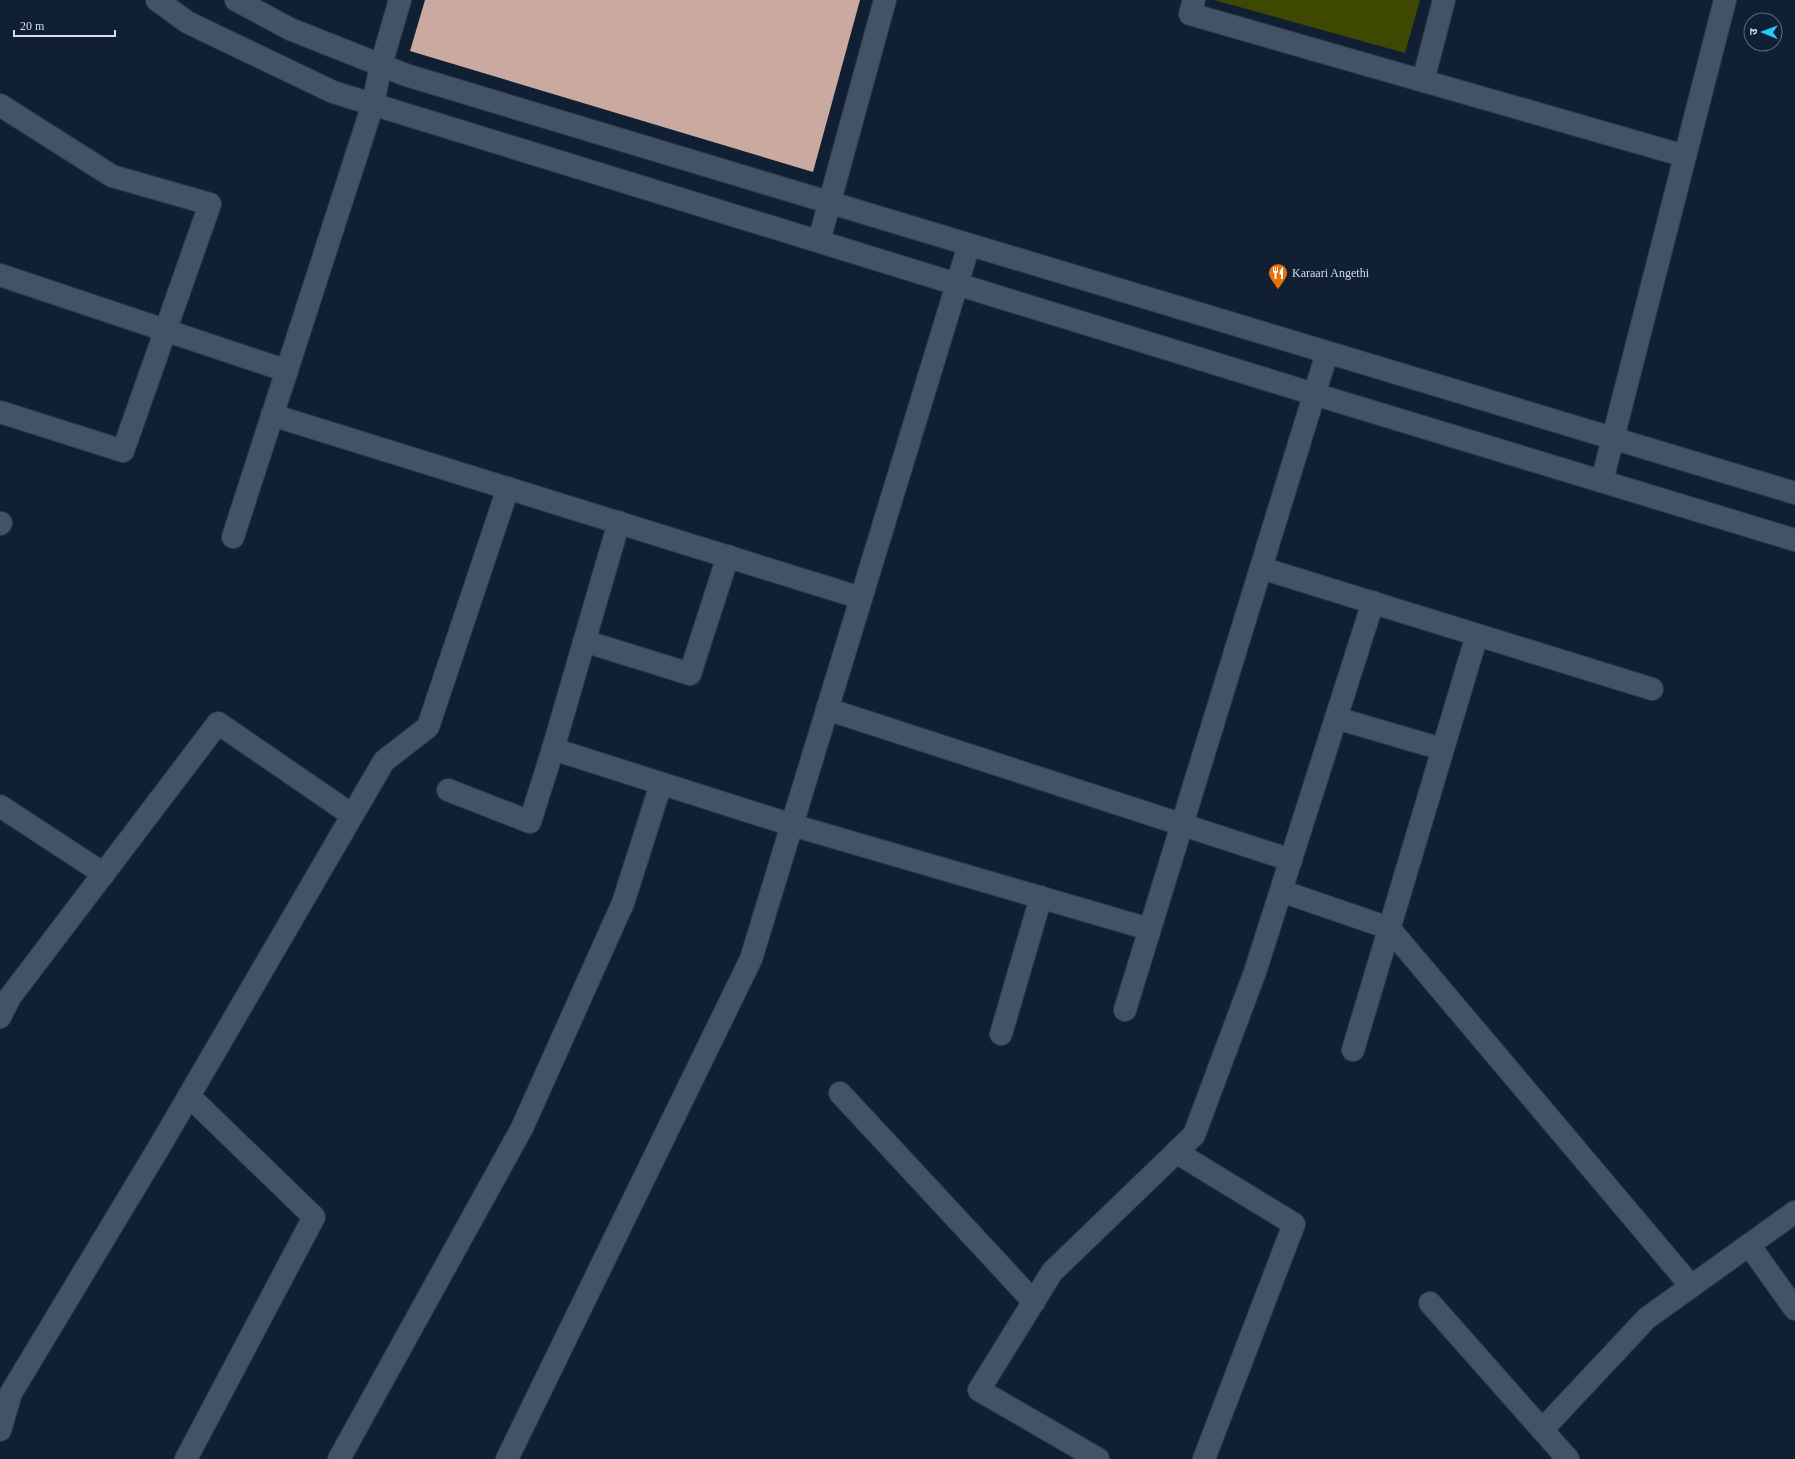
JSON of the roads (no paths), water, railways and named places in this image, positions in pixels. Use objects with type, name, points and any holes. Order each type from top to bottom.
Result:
[{"type":"street","points":[[157,0],[187,22],[333,92],[1314,394],[1795,540]]},
{"type":"street","points":[[236,0],[290,29],[406,75],[1795,493]]},
{"type":"street","points":[[233,538],[373,104],[381,65],[400,0]]},
{"type":"street","points":[[819,242],[885,0]]},
{"type":"street","points":[[1194,0],[1190,14],[1685,156]]},
{"type":"street","points":[[1423,81],[1444,0]]},
{"type":"street","points":[[1602,481],[1725,0]]},
{"type":"street","points":[[0,412],[123,451],[210,204],[112,176],[1,109]]},
{"type":"street","points":[[507,1459],[751,959],[969,245]]},
{"type":"street","points":[[0,275],[287,371]]},
{"type":"street","points":[[1125,1010],[1314,394],[1328,353]]},
{"type":"street","points":[[272,415],[861,598]]},
{"type":"street","points":[[0,1430],[11,1392],[189,1096],[384,761],[428,727],[508,488]]},
{"type":"street","points":[[448,790],[530,822],[619,522]]},
{"type":"street","points":[[584,641],[690,674],[728,556]]},
{"type":"street","points":[[1261,568],[1652,689]]},
{"type":"street","points":[[1098,1459],[979,1390],[1052,1272],[1194,1134],[1255,972],[1373,602]]},
{"type":"street","points":[[1353,1050],[1477,635]]},
{"type":"street","points":[[827,709],[1291,860]]},
{"type":"street","points":[[1336,718],[1442,750]]},
{"type":"street","points":[[0,1017],[10,997],[218,723],[352,815]]},
{"type":"street","points":[[553,748],[792,825],[1149,929]]},
{"type":"street","points":[[340,1459],[522,1128],[623,903],[661,784]]},
{"type":"street","points":[[0,806],[104,874]]},
{"type":"street","points":[[1281,892],[1389,928],[1691,1286]]},
{"type":"street","points":[[1001,1034],[1041,897]]},
{"type":"street","points":[[840,1093],[1034,1302]]},
{"type":"street","points":[[186,1459],[314,1217],[189,1096]]},
{"type":"street","points":[[1176,1152],[1294,1224],[1204,1459]]},
{"type":"street","points":[[1542,1430],[1647,1318],[1795,1212]]},
{"type":"street","points":[[1750,1245],[1795,1309]]},
{"type":"street","points":[[1430,1302],[1568,1459]]},
{"type":"place","name":"Karaari Angethi","points":[[1278,290]]}]
